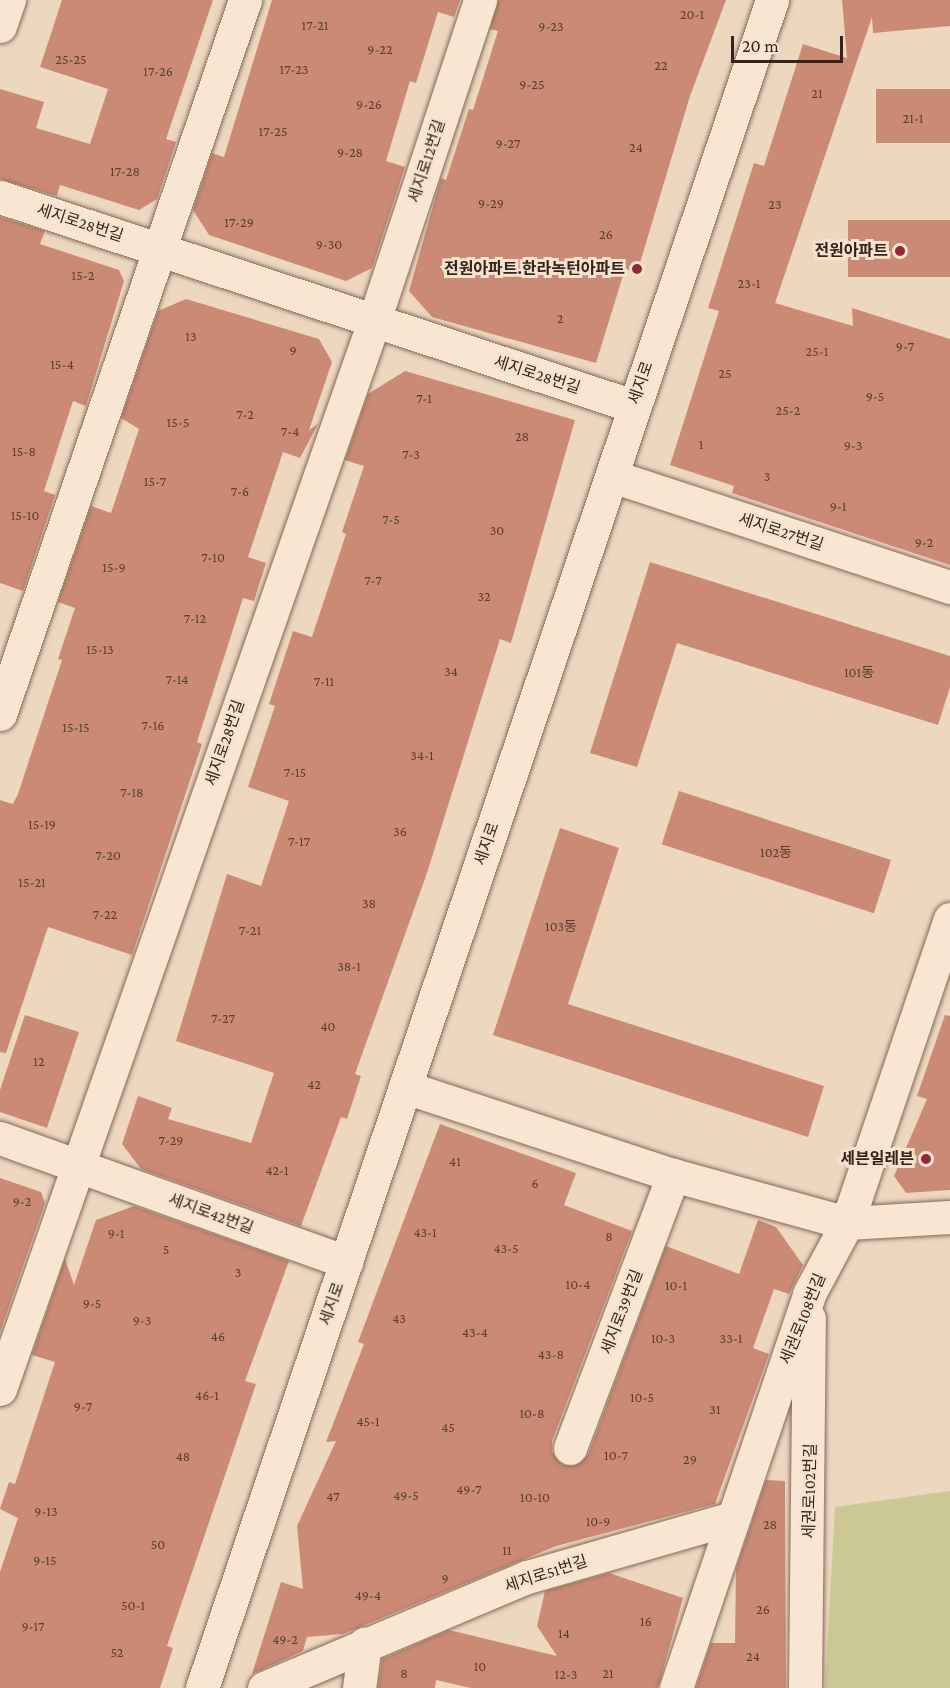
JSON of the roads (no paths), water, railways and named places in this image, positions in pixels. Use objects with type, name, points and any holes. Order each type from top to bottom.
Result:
[{"type":"street","points":[[0,26],[9,0]]},
{"type":"street","points":[[0,714],[245,0]]},
{"type":"street","name":"세지로12번길","points":[[374,321],[480,0]]},
{"type":"street","name":"세지로","points":[[202,1688],[612,476],[633,406],[772,0]]},
{"type":"street","name":"세지로28번길","points":[[0,197],[633,406]]},
{"type":"street","name":"세지로28번길","points":[[76,1166],[374,321]]},
{"type":"street","name":"세지로27번길","points":[[612,476],[950,587]]},
{"type":"street","name":"세권로108번길","points":[[676,1688],[809,1294],[847,1223],[950,919]]},
{"type":"street","points":[[405,1087],[674,1175],[847,1223],[950,1217]]},
{"type":"street","name":"세지로42번길","points":[[0,1138],[346,1262]]},
{"type":"street","points":[[0,1389],[76,1166]]},
{"type":"street","name":"세지로39번길","points":[[570,1448],[674,1175]]},
{"type":"street","name":"세권로102번길","points":[[805,1688],[811,1484],[809,1294]]},
{"type":"street","name":"세지로51번길","points":[[264,1688],[365,1643],[527,1577],[733,1518]]},
{"type":"street","points":[[360,1688],[365,1643]]},
{"type":"place","name":"전원아파트","points":[[900,251]]},
{"type":"place","name":"전원아파트.한라녹턴아파트","points":[[637,269]]},
{"type":"place","name":"세븐일레븐","points":[[926,1159]]}]
